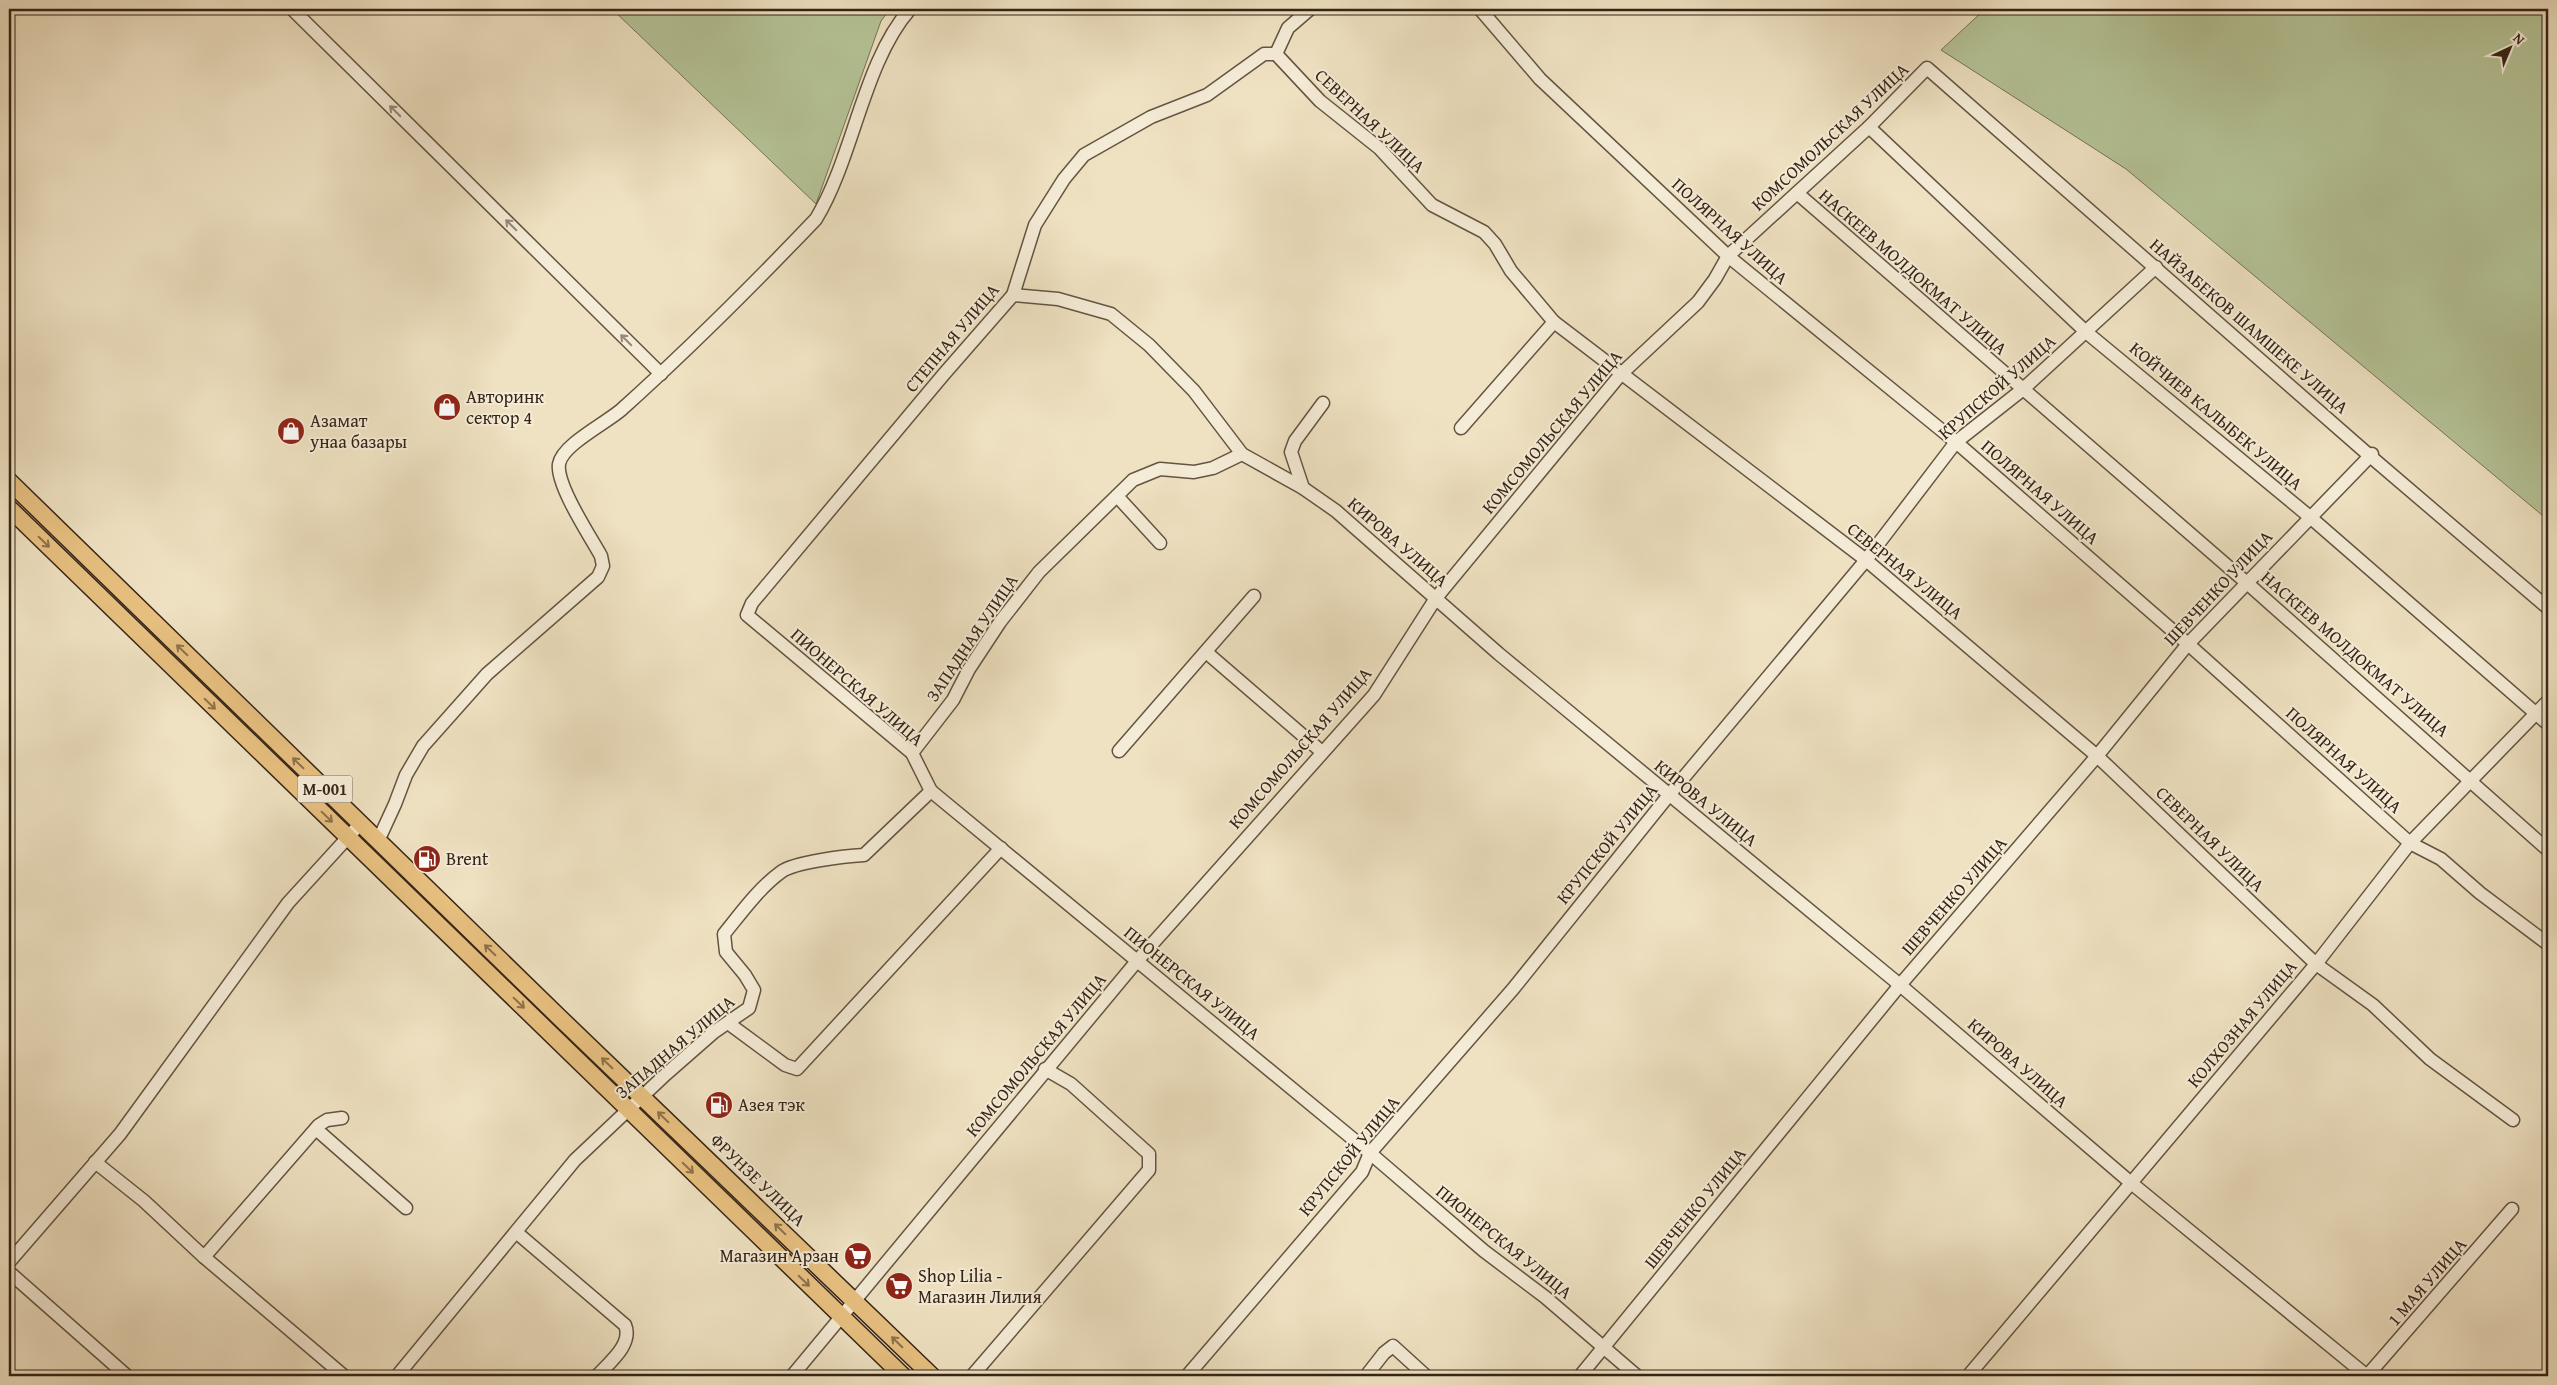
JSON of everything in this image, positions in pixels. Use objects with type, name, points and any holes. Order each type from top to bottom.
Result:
[{"type":"main road","name":"M-001","points":[[9,481],[642,1096]]},
{"type":"main road","name":"M-001","points":[[9,508],[903,1376]]},
{"type":"main road","points":[[438,925],[451,912]]},
{"type":"main road","name":"ФРУНЗЕ УЛИЦА","points":[[642,1096],[932,1376]]},
{"type":"street","points":[[292,9],[661,374]]},
{"type":"street","points":[[378,841],[406,774],[423,746],[487,674],[598,577],[603,566],[601,556],[570,502],[561,478],[559,464],[564,453],[574,443],[609,420],[661,374],[816,219],[829,197],[881,56],[894,28],[910,9]]},
{"type":"street","points":[[1276,54],[1288,28],[1310,9]]},
{"type":"street","name":"ПОЛЯРНАЯ УЛИЦА","points":[[1480,9],[1540,79],[1728,256],[1956,442],[2188,644],[2410,843],[2441,860],[2480,893],[2548,944]]},
{"type":"street","name":"СТЕПНАЯ УЛИЦА","points":[[752,603],[944,374],[1013,295],[1035,225],[1064,179],[1084,155],[1151,117],[1208,95],[1264,54],[1276,54]]},
{"type":"street","name":"СЕВЕРНАЯ УЛИЦА","points":[[1276,54],[1320,101],[1379,148],[1432,205],[1484,232],[1495,244],[1511,271],[1554,322],[1866,560],[2097,756],[2316,964],[2373,1005],[2430,1059],[2513,1120]]},
{"type":"street","name":"КОМСОМОЛЬСКАЯ УЛИЦА","points":[[792,1376],[1045,1069],[1137,961],[1374,695],[1436,598],[1621,374],[1698,302],[1715,279],[1728,256],[1869,127],[1927,68]]},
{"type":"street","name":"НАЙЗАБЕКОВ ШАМШЕКЕ УЛИЦА","points":[[1927,68],[2548,608]]},
{"type":"street","name":"КОЙЧИЕВ КАЛЫБЕК УЛИЦА","points":[[1869,127],[2086,332],[2310,517],[2548,724]]},
{"type":"street","name":"НАСКЕЕВ МОЛДОКМАТ УЛИЦА","points":[[1797,193],[2022,390],[2247,582],[2548,850]]},
{"type":"street","name":"КРУПСКОЙ УЛИЦА","points":[[1187,1376],[1362,1172],[1370,1152],[1514,989],[1669,795],[1866,560],[1956,442],[2022,390],[2156,267]]},
{"type":"street","name":"КИРОВА УЛИЦА","points":[[1013,295],[1058,299],[1111,314],[1150,345],[1194,391],[1242,454],[1303,488],[1336,511],[1499,654],[1900,985],[2130,1182],[2367,1376]]},
{"type":"street","points":[[1461,428],[1554,322]]},
{"type":"street","points":[[1303,488],[1291,452],[1295,440],[1323,403]]},
{"type":"street","name":"ЗАПАДНАЯ УЛИЦА","points":[[912,753],[953,700],[969,669],[1000,622],[1039,572],[1134,480],[1160,469],[1194,472],[1213,468],[1242,454]]},
{"type":"street","name":"ШЕВЧЕНКО УЛИЦА","points":[[1580,1376],[1900,985],[2097,756],[2188,644],[2371,455]]},
{"type":"street","points":[[1117,496],[1160,543]]},
{"type":"street","points":[[1119,751],[1254,596]]},
{"type":"street","name":"ПИОНЕРСКАЯ УЛИЦА","points":[[752,603],[747,615],[755,624],[912,753],[931,791],[1370,1152],[1484,1251],[1545,1297],[1637,1376]]},
{"type":"street","points":[[1206,652],[1322,752]]},
{"type":"street","name":"КОЛХОЗНАЯ УЛИЦА","points":[[1968,1376],[2316,964],[2410,843],[2548,701]]},
{"type":"street","name":"ЗАПАДНАЯ УЛИЦА","points":[[397,1376],[575,1160],[642,1096],[728,1023],[749,1008],[754,990],[746,975],[726,952],[724,934],[749,903],[783,871],[844,856],[864,855],[931,791]]},
{"type":"street","points":[[9,1262],[120,1134],[288,902],[360,824]]},
{"type":"street","points":[[728,1023],[784,1065],[797,1070],[1001,848]]},
{"type":"street","points":[[972,1376],[1149,1170],[1149,1154],[1071,1084],[1045,1069]]},
{"type":"street","points":[[204,1257],[316,1129],[327,1120],[342,1118]]},
{"type":"street","points":[[316,1129],[406,1208]]},
{"type":"street","points":[[95,1162],[144,1201],[204,1257],[344,1376]]},
{"type":"street","name":"1 МАЯ УЛИЦА","points":[[2367,1376],[2512,1209]]},
{"type":"street","points":[[516,1232],[625,1325],[629,1334],[627,1341],[597,1376]]},
{"type":"street","points":[[9,1272],[127,1376]]},
{"type":"street","points":[[1366,1376],[1384,1353],[1393,1346],[1426,1376]]},
{"type":"green space","points":[[612,9],[890,9],[881,21],[816,204]]},
{"type":"green space","points":[[1985,9],[2548,9],[2548,520],[2126,169],[1941,50]]},
{"type":"place","name":"Авторинк сектор 4","points":[[447,407]]},
{"type":"place","name":"Азамат унаа базары","points":[[291,431]]},
{"type":"place","name":"Brent","points":[[427,859]]},
{"type":"place","name":"Азея тэк","points":[[719,1105]]},
{"type":"place","name":"Магазин Арзан","points":[[858,1256]]},
{"type":"place","name":"Shop Lilia - Магазин Лилия","points":[[899,1286]]}]
